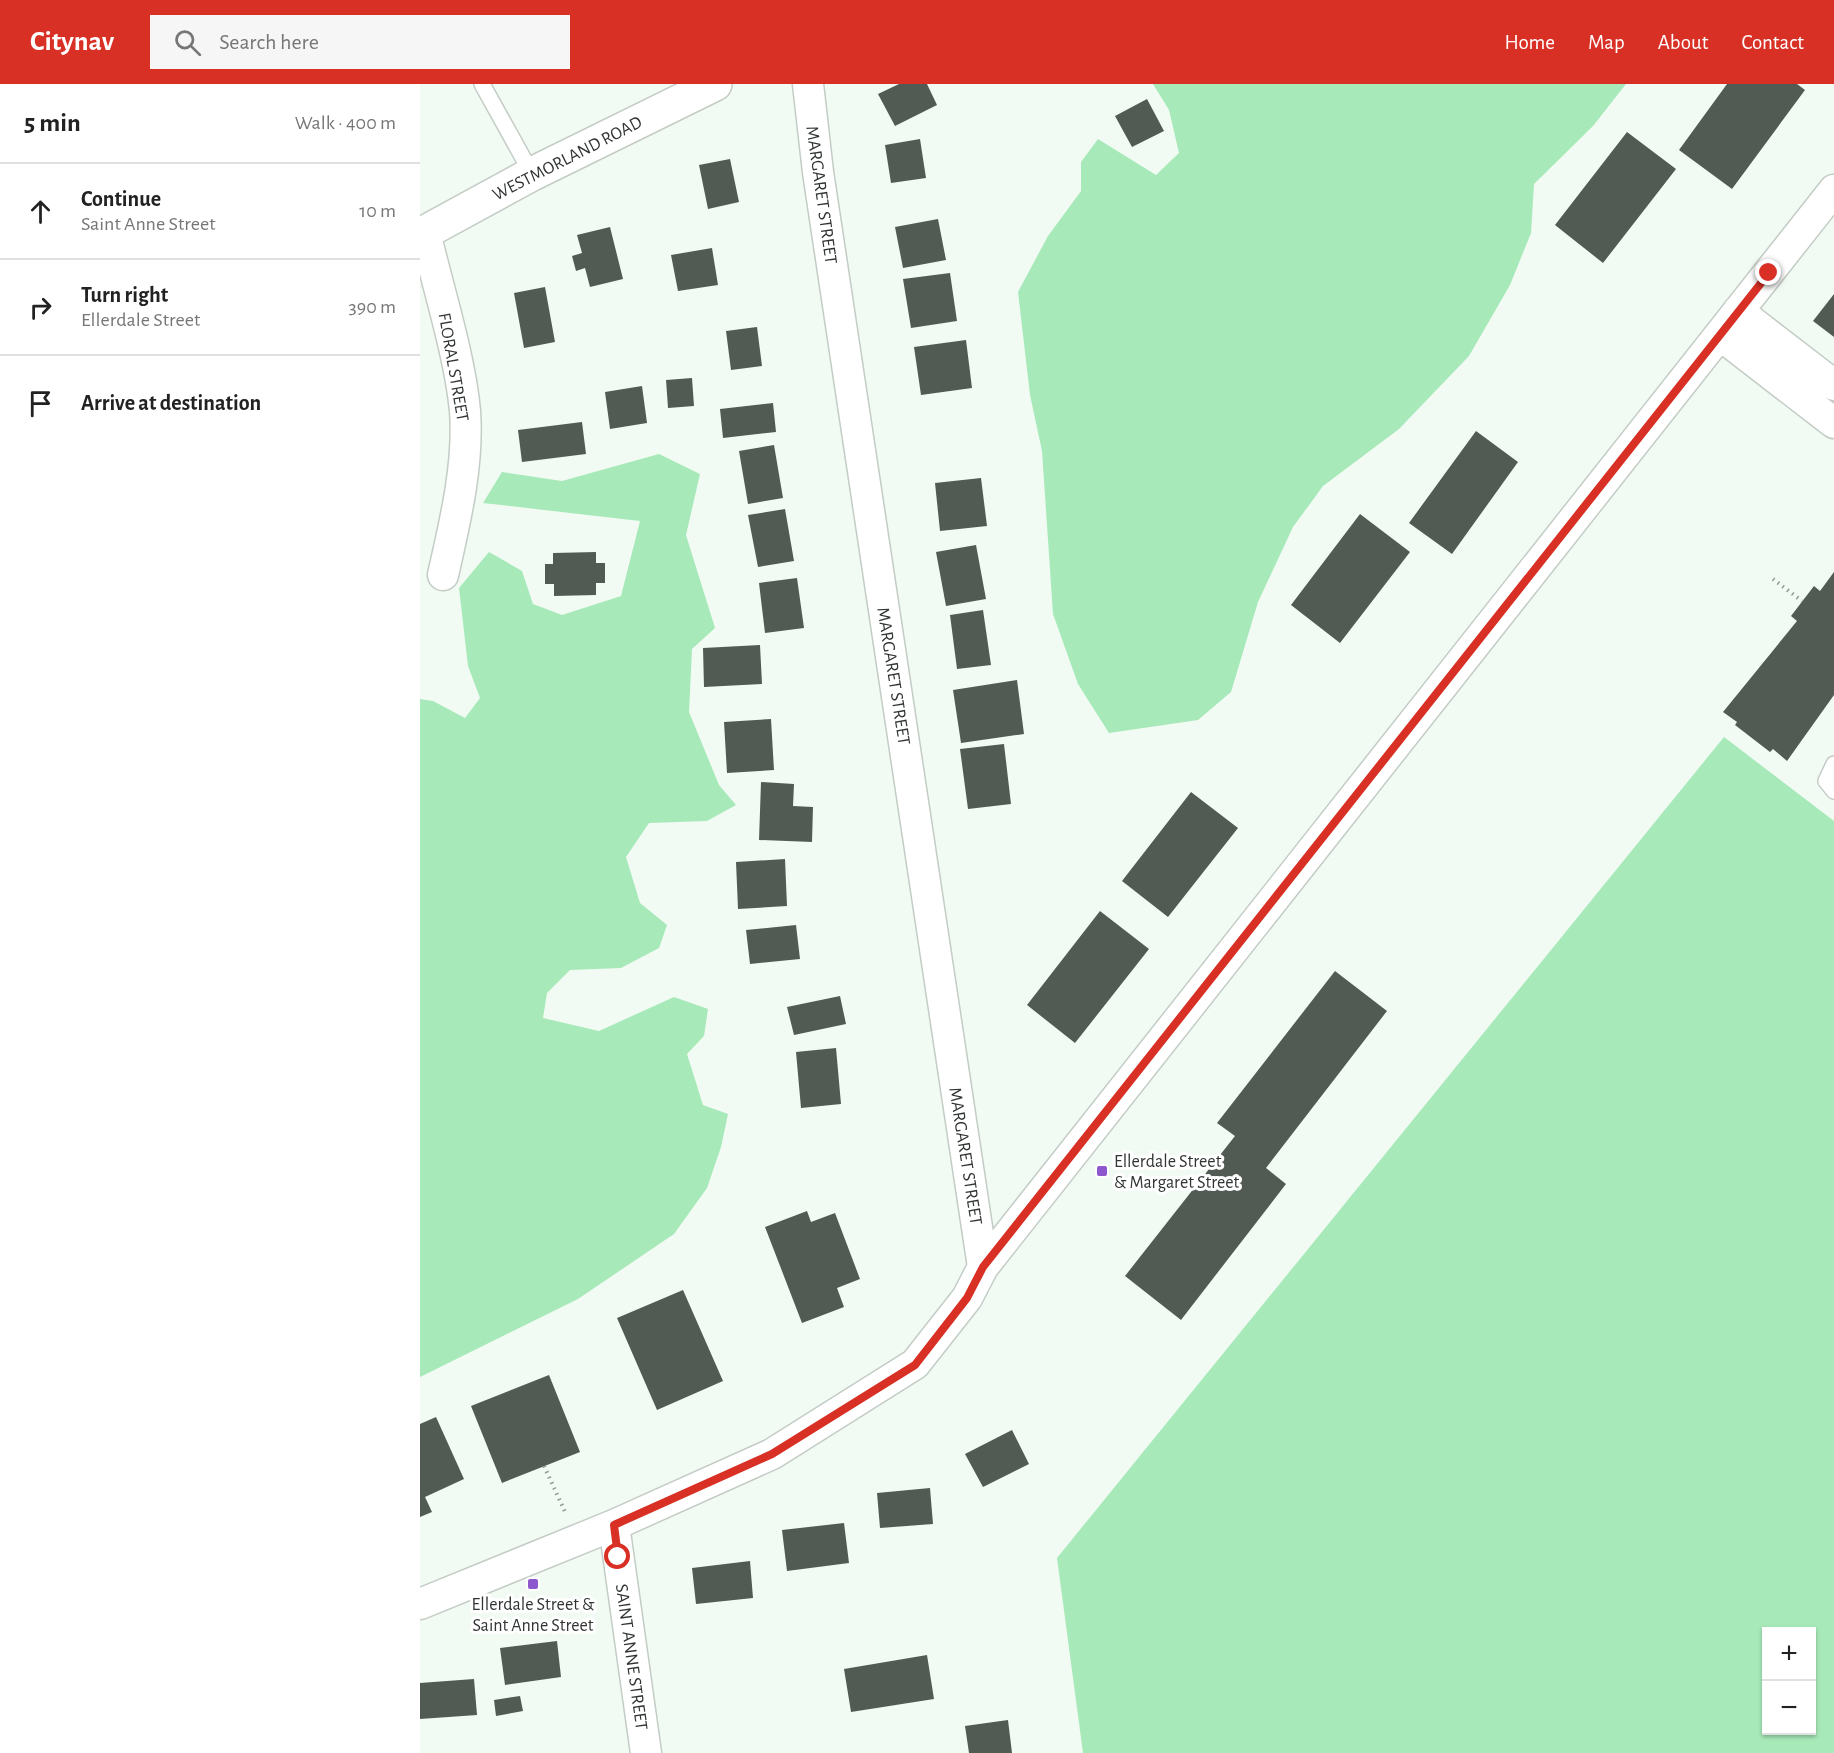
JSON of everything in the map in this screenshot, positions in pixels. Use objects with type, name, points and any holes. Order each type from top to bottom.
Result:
[{"type":"street","name":"WESTMORLAND ROAD","points":[[423,234],[532,174],[715,84]]},
{"type":"street","name":"MARGARET STREET","points":[[808,84],[820,184],[983,1267]]},
{"type":"street","points":[[420,1604],[614,1525],[772,1454],[915,1365],[967,1298],[983,1267],[1834,190]]},
{"type":"street","name":"FLORAL STREET","points":[[423,234],[465,412],[465,443],[459,496],[443,575]]},
{"type":"street","points":[[1738,311],[1834,385]]},
{"type":"street","points":[[1720,335],[1834,423]]},
{"type":"street","name":"SAINT ANNE STREET","points":[[614,1525],[646,1753]]},
{"type":"lane","points":[[482,84],[532,174]]},
{"type":"lane","points":[[1834,764],[1826,781],[1834,791]]},
{"type":"path","points":[[1773,579],[1802,601]]},
{"type":"path","points":[[544,1466],[579,1539]]},
{"type":"green space","points":[[1153,84],[1626,84],[1593,126],[1534,184],[1531,233],[1510,285],[1469,356],[1399,429],[1323,486],[1293,527],[1258,602],[1231,692],[1198,720],[1109,733],[1078,684],[1053,614],[1042,451],[1030,395],[1018,292],[1048,236],[1081,191],[1081,162],[1098,139],[1156,175],[1179,153],[1169,110]]},
{"type":"green space","points":[[659,454],[700,474],[686,535],[715,628],[692,649],[689,712],[719,785],[736,805],[707,821],[649,823],[626,857],[640,903],[667,925],[659,948],[621,968],[570,970],[547,993],[543,1018],[599,1031],[674,997],[708,1009],[704,1036],[687,1054],[703,1105],[728,1114],[721,1147],[707,1188],[674,1234],[578,1299],[420,1377],[420,699],[433,701],[465,718],[480,698],[468,666],[459,588],[489,552],[522,571],[533,604],[562,615],[621,596],[640,521],[483,503],[502,472],[562,481]]},
{"type":"green space","points":[[1724,737],[1834,821],[1834,1753],[1083,1753],[1057,1558]]},
{"type":"building","points":[[899,84],[927,84],[937,105],[895,126],[878,94]]},
{"type":"building","points":[[1727,84],[1797,84],[1805,90],[1732,189],[1679,150]]},
{"type":"building","points":[[1147,99],[1164,131],[1132,147],[1115,116]]},
{"type":"building","points":[[1627,132],[1676,169],[1603,263],[1555,225]]},
{"type":"building","points":[[920,139],[926,178],[891,183],[885,145]]},
{"type":"building","points":[[730,159],[739,202],[708,209],[699,165]]},
{"type":"building","points":[[938,219],[946,260],[903,268],[895,227]]},
{"type":"building","points":[[610,227],[623,279],[590,287],[585,268],[576,271],[572,256],[582,253],[577,235]]},
{"type":"building","points":[[712,248],[718,285],[678,291],[671,255]]},
{"type":"building","points":[[950,273],[957,321],[911,328],[903,279]]},
{"type":"building","points":[[545,287],[555,342],[524,348],[514,293]]},
{"type":"building","points":[[1834,294],[1834,337],[1813,321]]},
{"type":"building","points":[[757,327],[762,366],[731,370],[726,331]]},
{"type":"building","points":[[966,340],[972,388],[921,395],[914,347]]},
{"type":"building","points":[[692,378],[694,406],[668,408],[666,380]]},
{"type":"building","points":[[642,386],[647,423],[610,429],[605,392]]},
{"type":"building","points":[[773,403],[776,432],[723,438],[720,409]]},
{"type":"building","points":[[582,422],[586,454],[522,462],[518,430]]},
{"type":"building","points":[[1476,431],[1518,462],[1452,554],[1409,523]]},
{"type":"building","points":[[774,445],[783,498],[748,504],[739,451]]},
{"type":"building","points":[[981,478],[987,526],[940,531],[935,483]]},
{"type":"building","points":[[785,509],[794,561],[758,567],[748,515]]},
{"type":"building","points":[[1360,514],[1410,552],[1340,643],[1291,605]]},
{"type":"building","points":[[976,545],[986,599],[946,606],[936,552]]},
{"type":"building","points":[[596,552],[596,563],[605,563],[605,583],[596,583],[596,595],[554,596],[554,584],[545,584],[545,564],[553,564],[553,553]]},
{"type":"building","points":[[1834,572],[1834,695],[1787,761],[1773,749],[1770,752],[1735,725],[1737,722],[1723,712],[1797,621],[1791,616],[1814,586],[1820,591]]},
{"type":"building","points":[[797,578],[804,628],[765,633],[759,583]]},
{"type":"building","points":[[983,610],[991,665],[957,669],[950,615]]},
{"type":"building","points":[[760,645],[762,684],[704,687],[703,648]]},
{"type":"building","points":[[1017,680],[1024,734],[961,743],[953,690]]},
{"type":"building","points":[[771,719],[774,770],[727,773],[724,722]]},
{"type":"building","points":[[1004,744],[1011,804],[968,809],[960,749]]},
{"type":"building","points":[[761,782],[794,784],[793,806],[813,807],[812,842],[759,840]]},
{"type":"building","points":[[1191,792],[1238,828],[1168,917],[1122,881]]},
{"type":"building","points":[[785,859],[787,906],[738,909],[736,862]]},
{"type":"building","points":[[1100,911],[1149,949],[1075,1043],[1027,1005]]},
{"type":"building","points":[[796,925],[800,959],[750,964],[746,930]]},
{"type":"building","points":[[1335,971],[1387,1011],[1266,1168],[1286,1184],[1181,1320],[1125,1276],[1235,1136],[1217,1123]]},
{"type":"building","points":[[840,996],[846,1024],[794,1035],[787,1007]]},
{"type":"building","points":[[836,1048],[841,1104],[801,1108],[796,1052]]},
{"type":"building","points":[[807,1211],[811,1222],[835,1213],[860,1279],[837,1288],[844,1307],[802,1323],[765,1227]]},
{"type":"building","points":[[683,1290],[723,1381],[657,1410],[617,1318]]},
{"type":"building","points":[[549,1375],[580,1452],[502,1483],[471,1406]]},
{"type":"building","points":[[436,1417],[464,1479],[425,1497],[432,1512],[420,1517],[420,1424]]},
{"type":"building","points":[[1012,1430],[1029,1464],[983,1487],[965,1454]]},
{"type":"building","points":[[930,1488],[933,1524],[880,1528],[877,1493]]},
{"type":"building","points":[[844,1523],[849,1563],[787,1571],[782,1530]]},
{"type":"building","points":[[750,1561],[753,1598],[696,1604],[692,1568]]},
{"type":"building","points":[[557,1641],[561,1677],[505,1685],[500,1648]]},
{"type":"building","points":[[927,1655],[934,1699],[851,1712],[844,1669]]},
{"type":"building","points":[[474,1679],[477,1715],[420,1719],[420,1683]]},
{"type":"building","points":[[520,1696],[523,1711],[496,1716],[494,1700]]},
{"type":"building","points":[[1008,1720],[1012,1753],[969,1753],[965,1726]]},
{"type":"place","name":"Ellerdale Street & Margaret Street","points":[[1102,1171]]},
{"type":"place","name":"Ellerdale Street & Saint Anne Street","points":[[533,1584]]},
{"type":"route","points":[[618,1557],[614,1525],[772,1454],[915,1365],[967,1298],[983,1267],[1769,273]]}]
